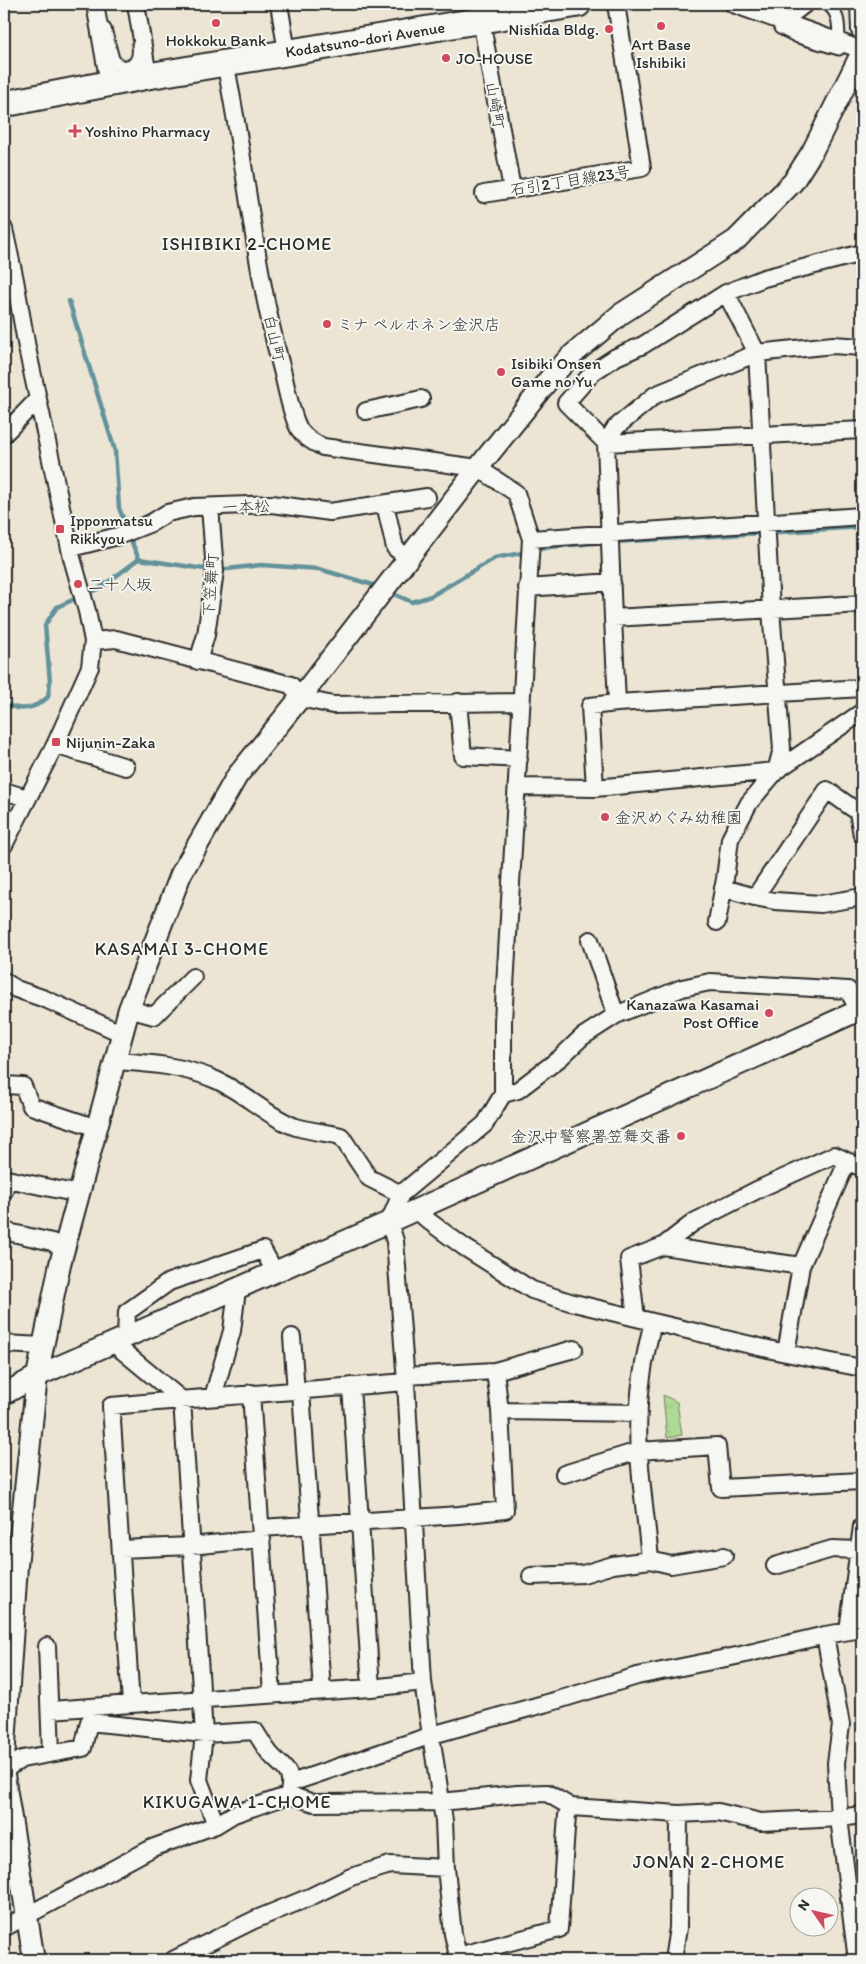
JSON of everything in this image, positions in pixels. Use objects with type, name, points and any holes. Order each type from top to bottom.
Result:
[{"type":"main road","name":"Kodatsuno-dori Avenue","points":[[4,104],[225,62],[578,4]]},
{"type":"street","points":[[95,4],[109,84]]},
{"type":"street","points":[[100,4],[113,59],[118,65],[125,67],[134,64],[139,54],[131,4]]},
{"type":"street","points":[[136,4],[148,76]]},
{"type":"street","points":[[279,4],[287,52]]},
{"type":"street","name":"石引2丁目線23号","points":[[484,194],[642,168],[616,4]]},
{"type":"street","points":[[738,6],[758,7],[789,19],[809,4]]},
{"type":"street","points":[[827,4],[834,9],[837,15],[839,42]]},
{"type":"street","points":[[862,4],[862,30]]},
{"type":"street","points":[[4,1759],[17,1566],[37,1376],[64,1250],[129,1009],[180,874],[237,776],[550,378],[571,356],[621,314],[736,240],[793,182],[812,152],[862,51],[738,6]]},
{"type":"street","name":"山崎町","points":[[481,20],[512,189]]},
{"type":"street","name":"白山町","points":[[225,62],[254,226],[262,285],[278,356],[299,429],[313,442],[323,447],[478,468]]},
{"type":"street","points":[[4,229],[70,548],[88,611],[93,640],[90,667],[55,746],[26,798],[4,845]]},
{"type":"street","points":[[862,253],[764,278],[726,293],[643,345],[616,357],[593,372],[566,403],[606,443],[862,430]]},
{"type":"street","points":[[726,293],[757,352],[771,610],[782,749],[776,771]]},
{"type":"street","points":[[617,703],[606,443],[615,428],[654,395],[757,352],[833,345],[862,347]]},
{"type":"street","points":[[4,434],[38,399]]},
{"type":"street","points":[[366,411],[421,399]]},
{"type":"street","points":[[478,468],[516,493],[532,539],[503,1021],[503,1094],[485,1124],[401,1194],[389,1222],[395,1241],[406,1379],[423,1682],[444,1821],[446,1868],[453,1934],[459,1958],[559,1929],[567,1815],[571,1808]]},
{"type":"street","name":"一本松","points":[[70,548],[118,536],[167,513],[194,507],[272,504],[330,512],[426,497]]},
{"type":"street","points":[[385,504],[395,548],[408,558]]},
{"type":"street","name":"下笠舞町","points":[[198,661],[206,635],[215,571],[210,507]]},
{"type":"street","points":[[532,539],[862,516]]},
{"type":"street","points":[[528,588],[612,582]]},
{"type":"street","points":[[613,618],[862,604]]},
{"type":"street","points":[[93,640],[116,639],[291,685],[300,698],[333,705],[522,702]]},
{"type":"street","points":[[595,788],[590,706],[862,688]]},
{"type":"street","points":[[458,702],[463,756],[519,759]]},
{"type":"street","points":[[717,922],[730,839],[749,803],[776,771],[862,712]]},
{"type":"street","points":[[55,746],[126,767]]},
{"type":"street","points":[[518,788],[595,788],[776,771]]},
{"type":"street","points":[[755,897],[827,790],[858,812],[862,835]]},
{"type":"street","points":[[4,791],[26,798]]},
{"type":"street","points":[[723,888],[775,901],[821,904],[862,897]]},
{"type":"street","points":[[590,940],[616,1015]]},
{"type":"street","points":[[129,1009],[154,1016],[193,977]]},
{"type":"street","points":[[4,981],[16,989],[45,999],[123,1034]]},
{"type":"street","points":[[4,1394],[37,1376],[389,1222],[861,1010],[848,990],[710,982],[682,988],[616,1015],[582,1037],[560,1058],[518,1090],[503,1094]]},
{"type":"street","points":[[115,1061],[157,1064],[182,1069],[215,1080],[239,1092],[295,1126],[341,1136],[369,1178],[401,1194]]},
{"type":"street","points":[[4,1086],[23,1086],[31,1106],[97,1128]]},
{"type":"street","points":[[636,1318],[629,1259],[663,1246],[694,1222],[759,1189],[834,1155],[855,1165],[801,1266],[786,1353]]},
{"type":"street","points":[[4,1191],[7,1179],[79,1194]]},
{"type":"street","points":[[416,1209],[430,1222],[464,1247],[532,1290],[570,1302],[636,1318],[786,1353],[862,1368]]},
{"type":"street","points":[[4,1231],[52,1242],[64,1250]]},
{"type":"street","points":[[663,1246],[801,1266]]},
{"type":"street","points":[[119,1340],[127,1312],[170,1282],[263,1250],[275,1272]]},
{"type":"street","points":[[214,1397],[232,1331],[237,1289]]},
{"type":"street","points":[[650,1560],[638,1451],[643,1361],[653,1322]]},
{"type":"street","points":[[292,1337],[311,1525],[322,1690]]},
{"type":"street","points":[[119,1340],[182,1400],[190,1546],[204,1734],[199,1780],[216,1825]]},
{"type":"street","points":[[4,1344],[43,1346]]},
{"type":"street","points":[[131,1704],[112,1406],[251,1393],[298,1391],[495,1371],[574,1349]]},
{"type":"street","points":[[121,1549],[190,1546],[311,1525],[505,1510],[500,1411],[495,1371]]},
{"type":"street","points":[[351,1386],[371,1688]]},
{"type":"street","points":[[251,1393],[272,1694]]},
{"type":"street","points":[[500,1411],[639,1413]]},
{"type":"street","points":[[564,1474],[638,1451],[717,1446],[721,1488],[862,1481]]},
{"type":"street","points":[[4,1928],[152,1848],[216,1825],[234,1814],[290,1789],[432,1735],[637,1676],[855,1630],[858,1550],[862,1526]]},
{"type":"street","points":[[775,1566],[832,1549],[858,1550]]},
{"type":"street","points":[[531,1576],[584,1574],[613,1565],[650,1560],[671,1565],[724,1556]]},
{"type":"street","points":[[825,1635],[841,1724],[836,1763],[840,1818],[858,1960]]},
{"type":"street","points":[[47,1646],[51,1710],[51,1753]]},
{"type":"street","points":[[51,1710],[371,1688],[423,1682]]},
{"type":"street","points":[[4,1770],[22,1759],[83,1748],[89,1722],[204,1734],[255,1731],[271,1755],[286,1769],[290,1789],[314,1804],[441,1802],[517,1794],[547,1793],[571,1808],[679,1814],[718,1812],[762,1822],[862,1815]]},
{"type":"street","points":[[4,1775],[34,1960]]},
{"type":"street","points":[[673,1960],[678,1928],[679,1814]]},
{"type":"street","points":[[173,1960],[254,1920],[310,1898],[351,1877],[390,1865],[446,1868]]},
{"type":"green space","points":[[663,1395],[677,1402],[682,1435],[667,1438]]},
{"type":"waterway","points":[[69,301],[115,451],[119,508],[127,528]]},
{"type":"waterway","points":[[614,542],[862,527]]},
{"type":"waterway","points":[[129,536],[139,559]]},
{"type":"waterway","points":[[535,550],[606,542]]},
{"type":"waterway","points":[[389,592],[412,602],[431,596],[495,558],[527,552]]},
{"type":"waterway","points":[[86,594],[100,588],[139,559],[211,570]]},
{"type":"waterway","points":[[219,570],[261,565],[319,569],[380,587]]},
{"type":"waterway","points":[[4,702],[15,708],[26,708],[32,707],[48,697],[50,682],[45,625],[57,607],[79,597]]},
{"type":"place","name":"Hokkoku Bank","points":[[216,23]]},
{"type":"place","name":"Art Base Ishibiki","points":[[661,26]]},
{"type":"place","name":"Nishida Bldg.","points":[[609,29]]},
{"type":"place","name":"JO-HOUSE","points":[[446,58]]},
{"type":"place","name":"Yoshino Pharmacy","points":[[75,131]]},
{"type":"place","name":"ミナ ペルホネン金沢店","points":[[327,324]]},
{"type":"place","name":"Isibiki Onsen Game no Yu","points":[[501,372]]},
{"type":"place","name":"Ipponmatsu Rikkyou","points":[[60,529]]},
{"type":"place","name":"二十人坂","points":[[78,584]]},
{"type":"place","name":"Nijunin-Zaka","points":[[56,742]]},
{"type":"place","name":"金沢めぐみ幼稚園","points":[[605,817]]},
{"type":"place","name":"Kanazawa Kasamai Post Office","points":[[769,1013]]},
{"type":"place","name":"金沢中警察署笠舞交番","points":[[681,1136]]},
{"type":"district","name":"ISHIBIKI 2-CHOME","points":[[247,244]]},
{"type":"district","name":"KASAMAI 3-CHOME","points":[[182,949]]},
{"type":"district","name":"KIKUGAWA 1-CHOME","points":[[237,1802]]},
{"type":"district","name":"JONAN 2-CHOME","points":[[709,1862]]}]
